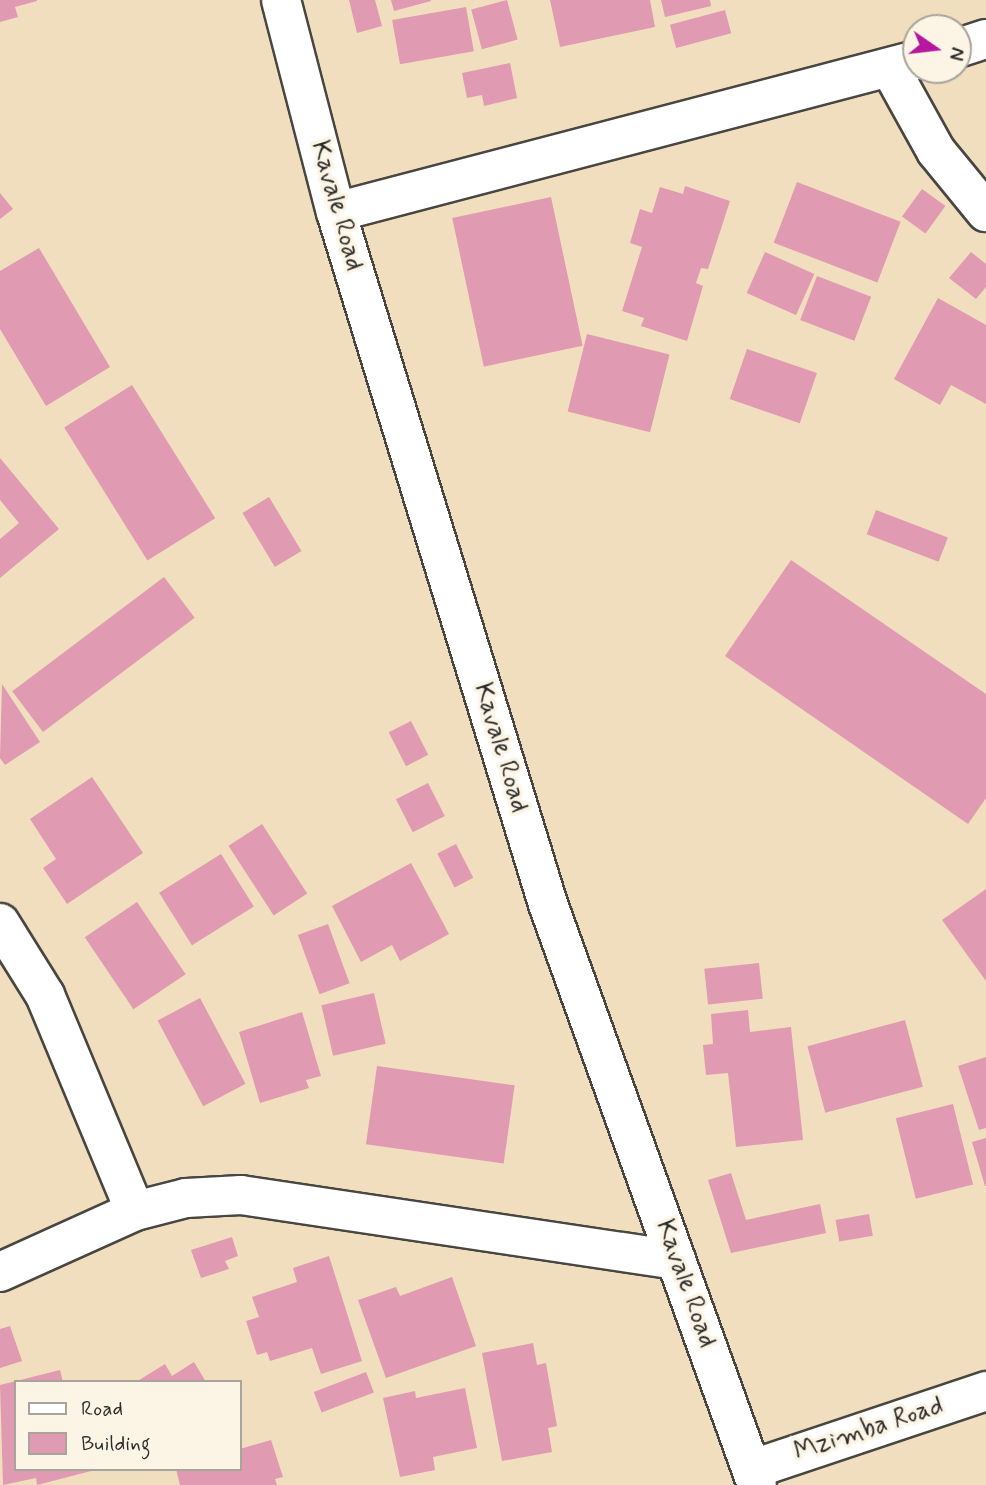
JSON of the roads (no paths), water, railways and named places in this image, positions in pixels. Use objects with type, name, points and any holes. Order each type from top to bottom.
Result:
[{"type":"street","name":"Kavale Road","points":[[281,0],[336,212],[548,904],[755,1477]]},
{"type":"street","points":[[336,212],[902,64]]},
{"type":"street","points":[[911,84],[936,151],[986,212]]},
{"type":"street","points":[[0,923],[45,995],[135,1211]]},
{"type":"street","points":[[0,1272],[135,1211],[186,1198],[241,1195],[676,1260]]},
{"type":"street","name":"Mzimba Road","points":[[755,1477],[986,1391]]}]
